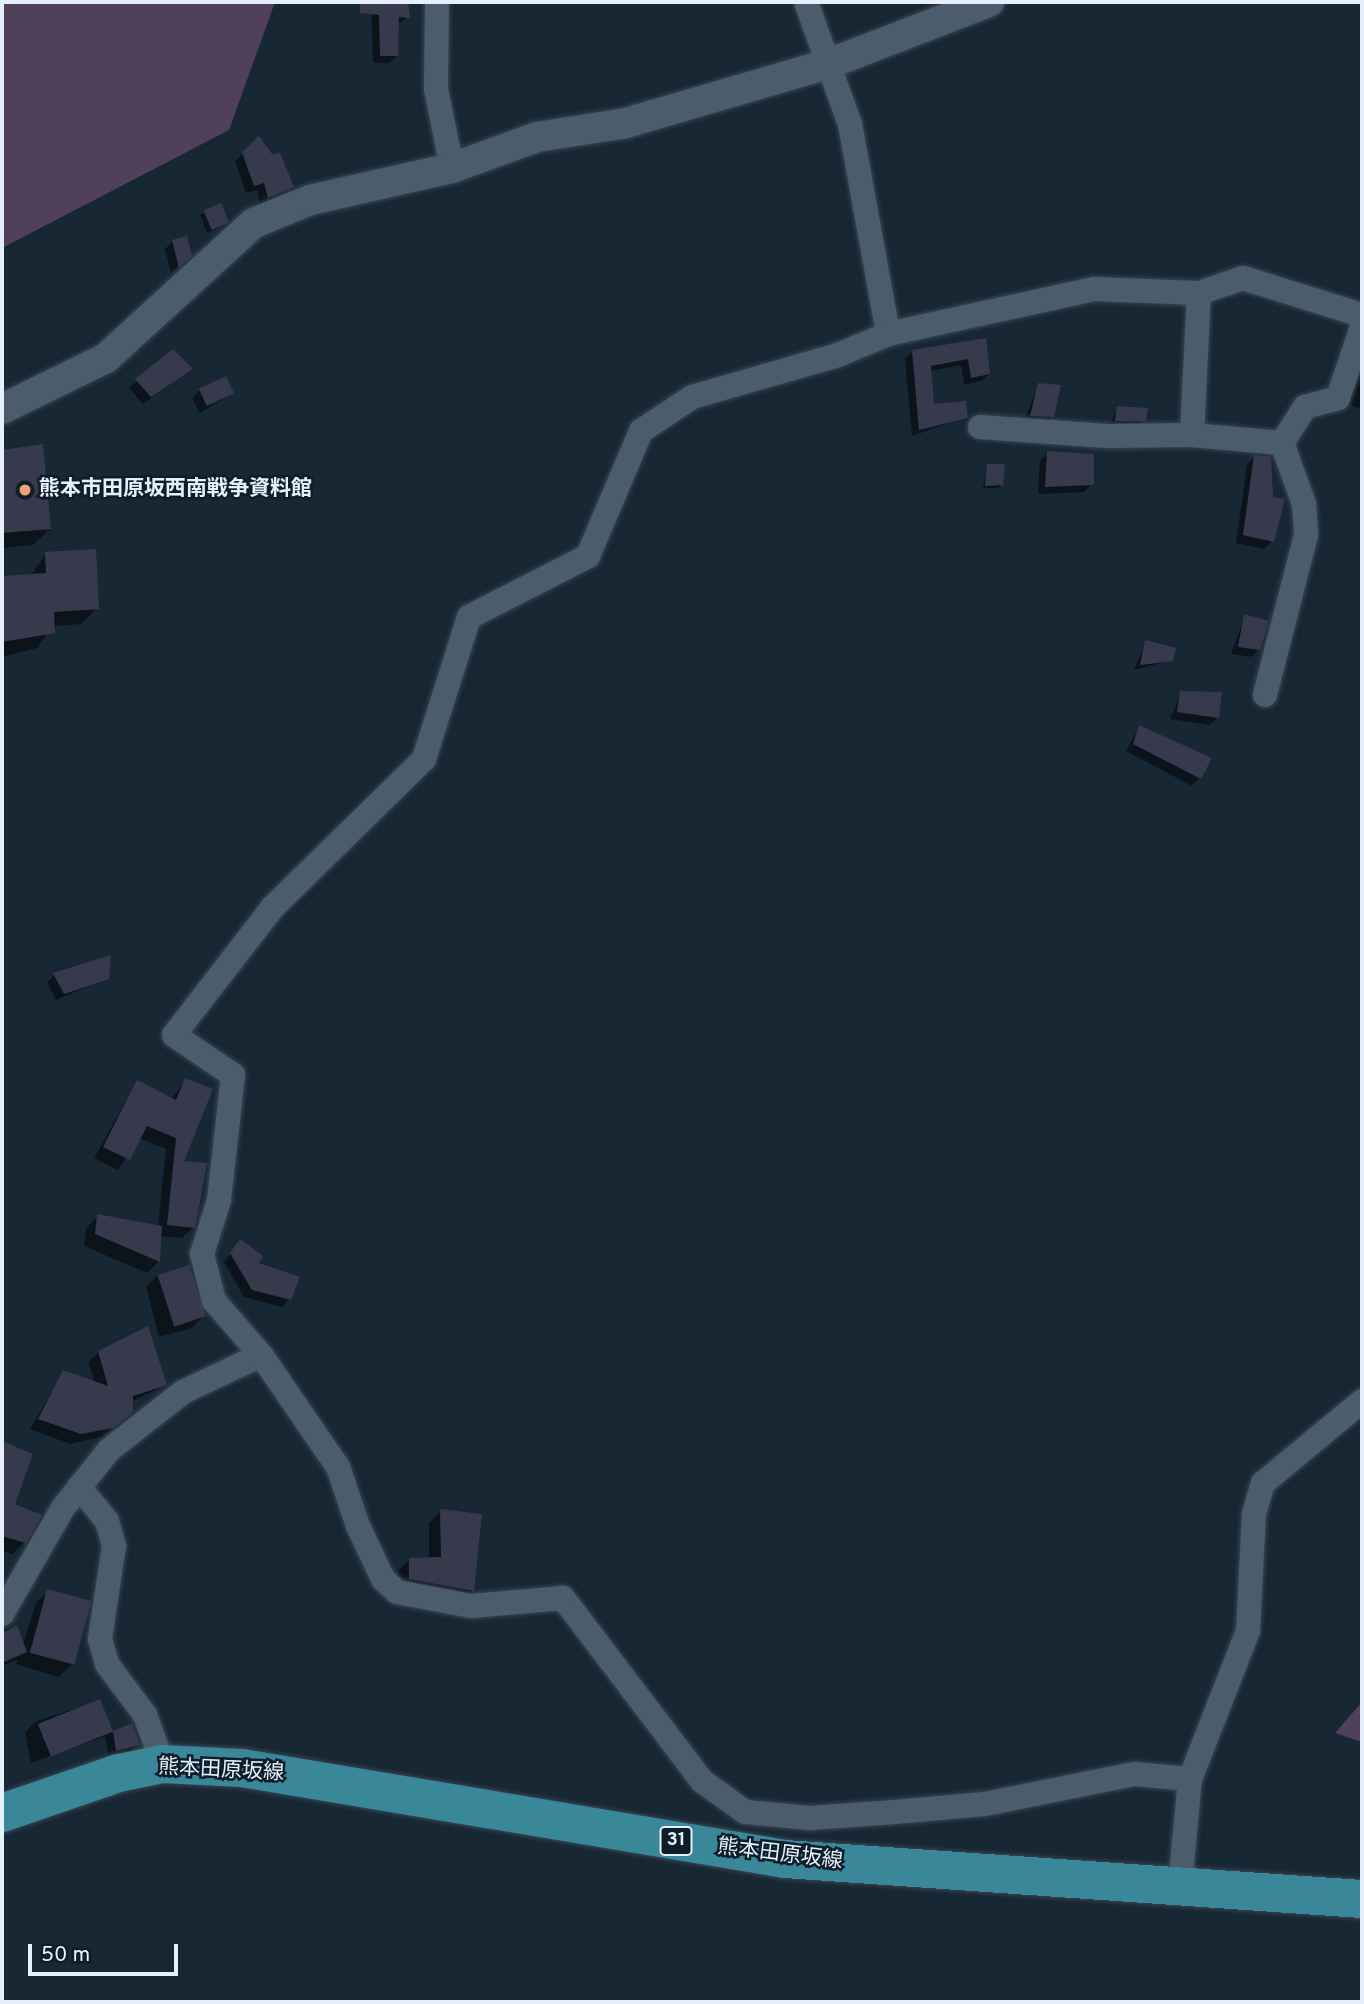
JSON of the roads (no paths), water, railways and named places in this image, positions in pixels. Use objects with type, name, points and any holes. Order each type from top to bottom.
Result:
[{"type":"main road","name":"熊本田原坂線","points":[[2,1813],[93,1780],[163,1765],[358,1784],[785,1858],[1362,1899]]},
{"type":"street","points":[[438,2],[436,89],[452,168]]},
{"type":"street","points":[[806,2],[850,124],[887,334]]},
{"type":"street","points":[[2,409],[106,358],[254,223],[370,183],[452,168],[537,137],[626,123],[828,64],[989,2]]},
{"type":"street","points":[[1190,1779],[1134,1774],[985,1804],[894,1812],[810,1818],[745,1811],[702,1781],[563,1598],[471,1606],[397,1592],[383,1578],[358,1526],[338,1467],[261,1355],[214,1301],[202,1254],[219,1200],[233,1075],[178,1040],[176,1029],[273,907],[424,759],[469,617],[588,556],[640,430],[692,397],[838,355],[887,334],[1094,289],[1199,293],[1243,278],[1362,315]]},
{"type":"street","points":[[1192,435],[1199,293]]},
{"type":"street","points":[[1282,443],[1306,407],[1338,398],[1362,327]]},
{"type":"street","points":[[980,426],[1107,436],[1192,435],[1282,443]]},
{"type":"street","points":[[1265,695],[1306,535],[1304,504],[1282,443]]},
{"type":"street","points":[[2,1614],[79,1487],[109,1450],[183,1392],[261,1355]]},
{"type":"street","points":[[1180,1885],[1190,1779],[1248,1631],[1254,1514],[1263,1483],[1362,1401]]},
{"type":"street","points":[[79,1487],[107,1521],[114,1546],[100,1639],[107,1664],[145,1715],[163,1765]]},
{"type":"place","name":"熊本市田原坂西南戦争資料館","points":[[25,490]]}]
